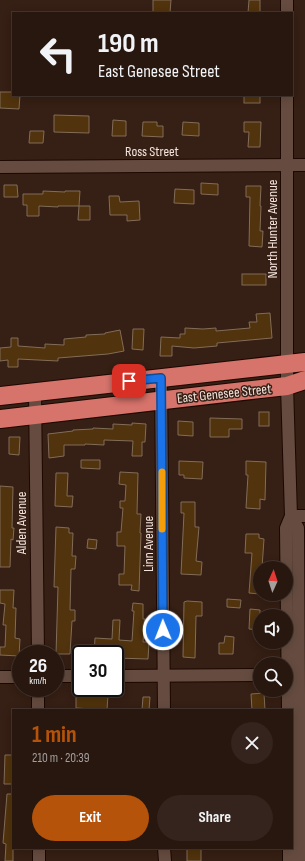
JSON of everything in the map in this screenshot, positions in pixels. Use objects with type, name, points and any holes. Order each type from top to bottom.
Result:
[{"type":"highway","name":"East Genesee Street","points":[[0,396],[305,362]]},
{"type":"highway","name":"East Genesee Street","points":[[0,419],[287,386],[305,380]]},
{"type":"street","points":[[287,0],[287,12]]},
{"type":"street","name":"North Hunter Avenue","points":[[287,96],[287,386],[291,516],[298,528],[295,675]]},
{"type":"street","name":"Ross Street","points":[[0,167],[305,165]]},
{"type":"street","name":"Linn Avenue","points":[[161,378],[164,709]]},
{"type":"street","name":"Alden Avenue","points":[[35,392],[38,645]]},
{"type":"street","points":[[291,516],[305,516]]},
{"type":"street","points":[[124,676],[253,675]]},
{"type":"street","points":[[288,709],[295,675]]},
{"type":"street","points":[[295,675],[300,861]]},
{"type":"street","points":[[0,677],[12,677]]},
{"type":"street","points":[[38,697],[38,709]]},
{"type":"street","points":[[39,849],[39,861]]},
{"type":"street","points":[[164,849],[164,861]]},
{"type":"street","points":[[289,849],[289,861]]},
{"type":"building","points":[[153,0],[171,0],[170,12],[153,12]]},
{"type":"building","points":[[249,0],[260,0],[260,12],[248,12]]},
{"type":"building","points":[[0,92],[12,92],[12,96],[20,96],[19,109],[0,108]]},
{"type":"building","points":[[244,96],[260,96],[260,103],[244,103]]},
{"type":"building","points":[[54,115],[89,116],[89,133],[54,132]]},
{"type":"building","points":[[113,120],[126,121],[126,136],[112,136]]},
{"type":"building","points":[[143,122],[157,122],[157,126],[163,126],[163,137],[142,136]]},
{"type":"building","points":[[183,122],[199,123],[199,136],[182,135]]},
{"type":"building","points":[[244,122],[261,122],[260,147],[248,147],[249,132],[244,132]]},
{"type":"building","points":[[30,131],[44,131],[43,143],[29,143]]},
{"type":"building","points":[[201,183],[218,184],[218,195],[201,194]]},
{"type":"building","points":[[4,185],[17,185],[18,197],[4,197]]},
{"type":"building","points":[[246,186],[261,186],[260,231],[263,231],[262,247],[249,246],[250,197],[246,197]]},
{"type":"building","points":[[175,189],[194,190],[194,204],[174,203]]},
{"type":"building","points":[[43,191],[80,191],[79,206],[39,206],[39,216],[27,216],[27,205],[23,205],[23,194],[43,194]]},
{"type":"building","points":[[109,196],[119,196],[120,202],[139,201],[140,220],[127,221],[127,215],[110,215]]},
{"type":"building","points":[[79,206],[90,206],[90,220],[78,220]]},
{"type":"building","points":[[242,274],[266,274],[266,285],[242,285]]},
{"type":"building","points":[[270,313],[272,338],[217,343],[217,346],[194,348],[172,346],[172,356],[160,356],[161,337],[180,338],[180,334],[185,334],[185,328],[216,328],[216,331],[250,328],[249,322],[257,322],[256,314]]},
{"type":"building","points":[[133,329],[144,329],[143,350],[132,349]]},
{"type":"building","points":[[120,330],[124,351],[108,354],[58,358],[58,361],[18,359],[18,367],[8,367],[8,360],[0,361],[0,348],[11,347],[11,338],[18,338],[18,346],[45,348],[45,344],[64,345],[64,339],[86,337],[86,335],[105,334]]},
{"type":"building","points":[[259,412],[269,412],[269,426],[259,426]]},
{"type":"building","points":[[210,418],[242,419],[242,429],[229,429],[229,437],[210,437]]},
{"type":"building","points":[[178,421],[193,422],[193,436],[178,435]]},
{"type":"building","points":[[132,423],[146,424],[145,442],[142,442],[142,456],[132,456],[133,441],[104,440],[104,445],[64,445],[64,456],[49,458],[48,434],[93,428],[113,429],[113,424],[132,425]]},
{"type":"building","points":[[9,437],[20,437],[19,455],[9,454]]},
{"type":"building","points":[[81,460],[100,460],[100,469],[81,468]]},
{"type":"building","points":[[179,461],[203,462],[202,479],[184,478],[184,475],[179,475]]},
{"type":"building","points":[[246,461],[266,462],[265,500],[260,499],[260,509],[246,508],[248,475],[246,475]]},
{"type":"building","points":[[120,472],[138,473],[137,514],[141,514],[139,591],[131,590],[132,585],[119,585],[119,574],[124,574],[125,546],[117,546],[117,532],[121,532],[123,508],[120,508],[120,501],[125,501],[126,485],[119,484]]},
{"type":"building","points":[[56,473],[68,473],[67,496],[73,496],[72,507],[55,506]]},
{"type":"building","points":[[0,486],[13,487],[12,528],[14,528],[13,540],[11,539],[10,567],[0,567]]},
{"type":"building","points":[[181,502],[195,502],[195,527],[199,527],[196,561],[202,562],[201,575],[181,574],[184,513],[181,513]]},
{"type":"building","points":[[56,527],[69,528],[69,533],[73,533],[72,556],[76,556],[75,569],[71,569],[70,610],[75,610],[75,621],[72,621],[70,654],[64,654],[64,645],[56,645],[58,587],[54,587]]},
{"type":"building","points":[[246,534],[259,534],[259,538],[264,539],[262,561],[253,561],[253,593],[249,593],[252,553],[245,553]]},
{"type":"building","points":[[88,539],[97,540],[96,549],[87,548]]},
{"type":"building","points":[[0,590],[14,590],[13,608],[16,608],[15,638],[20,639],[20,645],[12,645],[12,656],[0,655],[0,647],[5,647],[6,625],[3,625],[5,604],[0,603]]},
{"type":"building","points":[[227,599],[241,600],[240,608],[227,607]]},
{"type":"building","points":[[184,602],[202,602],[202,616],[196,616],[195,658],[183,657]]},
{"type":"building","points":[[133,603],[143,604],[143,619],[145,619],[143,642],[149,642],[148,659],[124,658],[124,645],[95,645],[95,638],[112,639],[113,620],[120,620],[119,640],[132,641],[134,611],[132,611]]},
{"type":"building","points":[[250,609],[253,609],[253,629],[249,629]]},
{"type":"building","points":[[225,636],[234,637],[233,654],[219,654],[219,643],[224,643]]},
{"type":"building","points":[[251,694],[253,694],[253,697],[264,697],[265,709],[252,709]]},
{"type":"building","points":[[76,697],[108,697],[107,709],[76,708]]},
{"type":"building","points":[[143,697],[150,697],[149,709],[142,709]]},
{"type":"building","points":[[5,755],[12,755],[12,784],[4,784]]},
{"type":"building","points":[[7,794],[12,794],[13,861],[5,861],[6,844],[3,843]]},
{"type":"building","points":[[187,849],[201,849],[201,861],[187,861]]},
{"type":"slow traffic","points":[[162,472],[162,529]]},
{"type":"route","points":[[129,381],[161,378],[163,630]]}]
